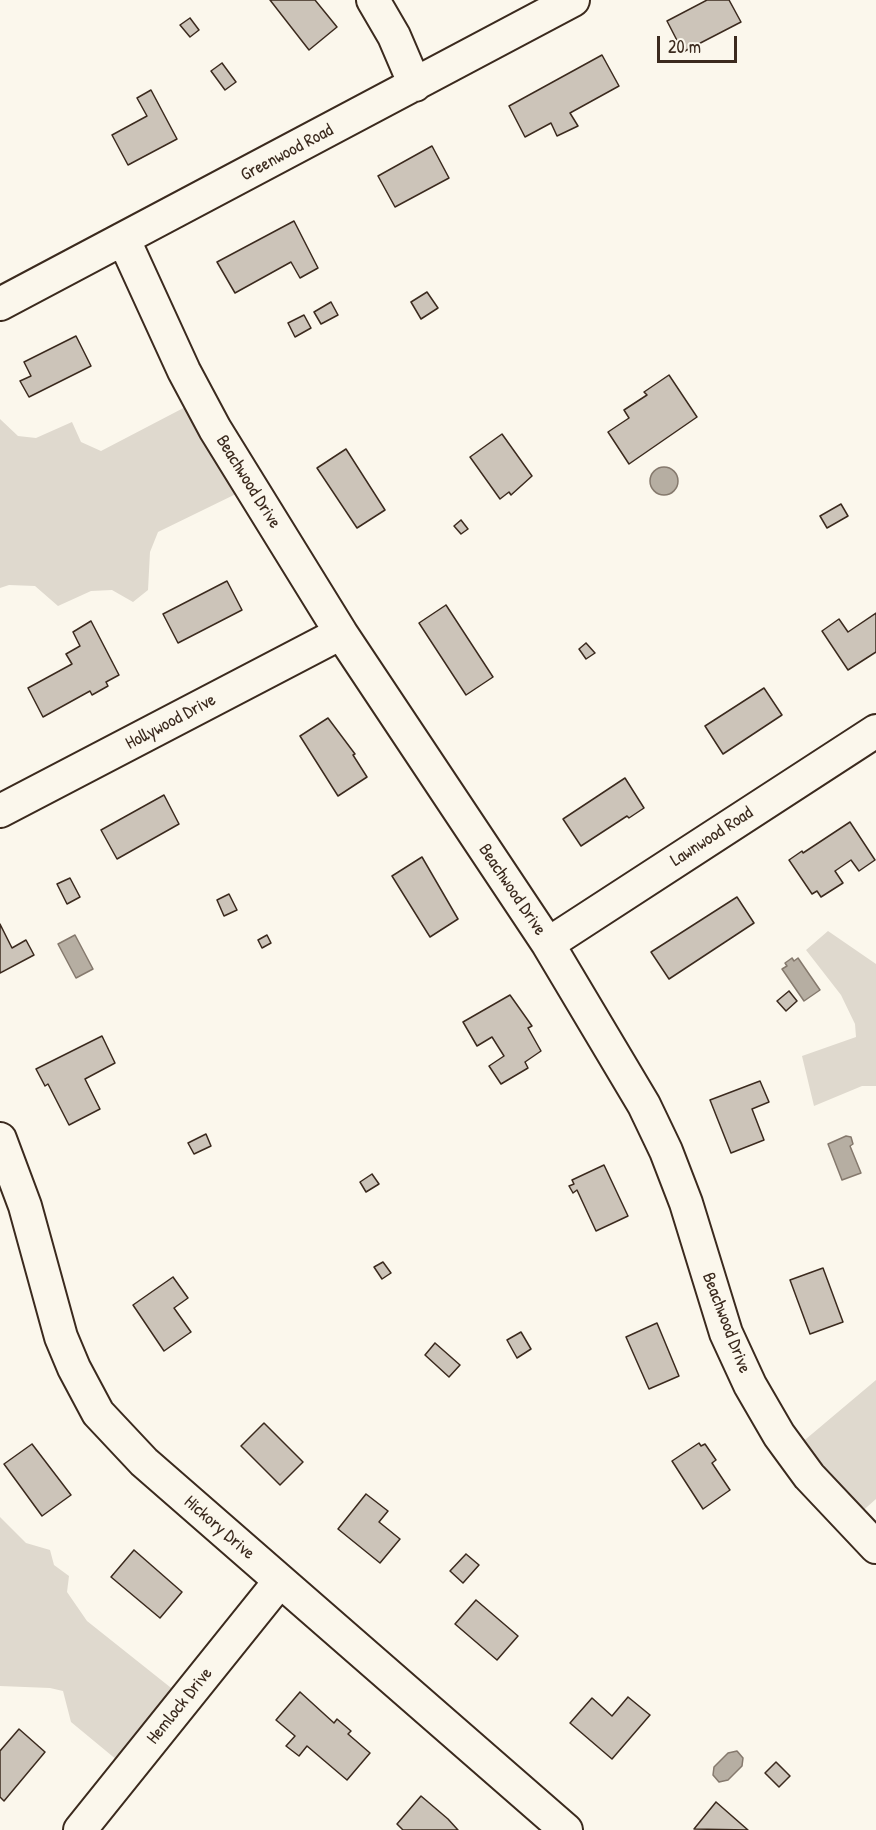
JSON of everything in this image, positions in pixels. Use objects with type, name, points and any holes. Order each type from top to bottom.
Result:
[{"type":"street","points":[[373,0],[394,36],[415,85]]},
{"type":"street","name":"Greenwood Road","points":[[0,304],[573,0]]},
{"type":"street","name":"Beachwood Drive","points":[[124,240],[184,371],[215,429],[342,633],[548,944],[634,1086],[666,1150],[686,1203],[726,1333],[750,1385],[779,1435],[809,1476],[876,1547]]},
{"type":"street","name":"Hollywood Drive","points":[[0,811],[342,633]]},
{"type":"street","name":"Lawnwood Road","points":[[548,944],[876,731]]},
{"type":"street","name":"Hickory Drive","points":[[0,1139],[25,1206],[62,1337],[74,1368],[98,1413],[144,1462],[566,1830]]},
{"type":"street","name":"Hemlock Drive","points":[[80,1830],[280,1581]]},
{"type":"shaded area","points":[[193,403],[242,491],[158,532],[150,552],[148,590],[133,602],[112,590],[91,591],[58,606],[35,586],[9,585],[0,588],[0,419],[18,436],[36,438],[72,422],[81,442],[101,451]]},
{"type":"shaded area","points":[[664,467],[674,471],[678,481],[674,491],[664,495],[654,491],[650,481],[654,471]]},
{"type":"shaded area","points":[[828,931],[876,964],[876,1086],[862,1086],[814,1106],[802,1056],[856,1037],[855,1024],[841,995],[806,950]]},
{"type":"shaded area","points":[[75,935],[93,969],[76,978],[58,944]]},
{"type":"shaded area","points":[[792,958],[794,961],[798,958],[820,990],[804,1001],[782,969],[787,966],[785,963]]},
{"type":"shaded area","points":[[846,1136],[851,1137],[853,1144],[850,1146],[861,1173],[842,1180],[828,1144]]},
{"type":"shaded area","points":[[876,1380],[876,1499],[850,1522],[787,1455]]},
{"type":"shaded area","points":[[0,1517],[26,1543],[50,1550],[54,1565],[69,1576],[67,1592],[87,1621],[185,1699],[123,1765],[71,1722],[63,1691],[50,1688],[0,1686]]},
{"type":"shaded area","points":[[737,1751],[743,1758],[742,1766],[728,1780],[719,1782],[713,1775],[714,1767],[728,1753]]},
{"type":"building","points":[[270,0],[315,0],[337,27],[309,50]]},
{"type":"building","points":[[707,0],[729,0],[741,22],[683,52],[667,21]]},
{"type":"building","points":[[190,18],[199,30],[190,37],[180,25]]},
{"type":"building","points":[[602,55],[619,86],[570,113],[578,126],[557,136],[551,123],[525,137],[509,106]]},
{"type":"building","points":[[222,63],[236,82],[225,90],[211,71]]},
{"type":"building","points":[[151,90],[177,139],[128,165],[112,135],[147,116],[137,98]]},
{"type":"building","points":[[432,146],[449,178],[395,207],[378,176]]},
{"type":"building","points":[[294,221],[318,268],[300,278],[291,262],[235,293],[217,262]]},
{"type":"building","points":[[427,292],[438,308],[421,319],[411,302]]},
{"type":"building","points":[[331,302],[338,315],[321,324],[314,312]]},
{"type":"building","points":[[304,315],[311,328],[295,337],[288,323]]},
{"type":"building","points":[[76,336],[91,366],[29,397],[20,381],[31,376],[24,362]]},
{"type":"building","points":[[669,375],[697,417],[629,464],[608,432],[629,418],[624,410],[647,395],[644,392]]},
{"type":"building","points":[[502,434],[532,476],[511,495],[509,492],[500,499],[470,457]]},
{"type":"building","points":[[346,449],[385,510],[357,528],[317,468]]},
{"type":"building","points":[[841,504],[848,516],[827,528],[820,516]]},
{"type":"building","points":[[461,520],[468,529],[461,534],[454,526]]},
{"type":"building","points":[[227,581],[242,610],[178,643],[163,614]]},
{"type":"building","points":[[446,605],[493,677],[466,695],[419,623]]},
{"type":"building","points":[[876,613],[876,652],[848,670],[822,631],[839,619],[848,632]]},
{"type":"building","points":[[91,621],[119,675],[106,682],[108,686],[92,695],[90,691],[43,717],[28,688],[72,664],[66,654],[80,646],[73,632]]},
{"type":"building","points":[[586,643],[595,653],[586,659],[579,649]]},
{"type":"building","points":[[764,688],[782,715],[723,754],[705,726]]},
{"type":"building","points":[[328,718],[355,754],[353,755],[367,777],[338,796],[300,736]]},
{"type":"building","points":[[625,778],[644,808],[629,818],[627,816],[581,846],[563,819]]},
{"type":"building","points":[[164,795],[179,824],[117,859],[101,830]]},
{"type":"building","points":[[850,822],[875,860],[859,871],[851,860],[835,871],[843,883],[821,897],[817,891],[812,894],[789,860]]},
{"type":"building","points":[[422,857],[458,919],[430,937],[392,876]]},
{"type":"building","points":[[70,878],[80,897],[67,904],[57,884]]},
{"type":"building","points":[[229,894],[237,910],[224,916],[217,900]]},
{"type":"building","points":[[737,897],[754,923],[669,979],[651,952]]},
{"type":"building","points":[[0,924],[12,948],[26,940],[34,955],[0,973]]},
{"type":"building","points":[[267,935],[271,943],[262,948],[258,940]]},
{"type":"building","points":[[789,991],[797,1001],[786,1011],[777,1001]]},
{"type":"building","points":[[510,995],[532,1026],[528,1028],[541,1051],[525,1062],[528,1068],[501,1084],[489,1066],[504,1056],[492,1037],[477,1046],[463,1022]]},
{"type":"building","points":[[102,1036],[115,1063],[85,1079],[100,1109],[69,1125],[48,1084],[45,1086],[36,1069]]},
{"type":"building","points":[[760,1081],[769,1102],[752,1109],[764,1140],[731,1153],[710,1100]]},
{"type":"building","points":[[206,1134],[211,1146],[194,1154],[188,1143]]},
{"type":"building","points":[[604,1165],[628,1216],[596,1231],[577,1190],[573,1193],[569,1186],[574,1184],[572,1180]]},
{"type":"building","points":[[372,1174],[379,1184],[366,1192],[360,1182]]},
{"type":"building","points":[[383,1262],[391,1273],[382,1279],[374,1267]]},
{"type":"building","points":[[823,1268],[843,1322],[810,1334],[790,1280]]},
{"type":"building","points":[[173,1277],[188,1298],[174,1308],[191,1332],[164,1351],[133,1305]]},
{"type":"building","points":[[657,1323],[679,1376],[649,1389],[626,1337]]},
{"type":"building","points":[[521,1332],[531,1349],[517,1358],[507,1340]]},
{"type":"building","points":[[435,1343],[460,1365],[449,1377],[425,1355]]},
{"type":"building","points":[[264,1423],[303,1462],[280,1485],[241,1446]]},
{"type":"building","points":[[699,1443],[701,1446],[705,1444],[716,1460],[712,1463],[730,1490],[703,1509],[672,1461]]},
{"type":"building","points":[[32,1444],[71,1495],[42,1516],[4,1464]]},
{"type":"building","points":[[366,1494],[388,1511],[379,1522],[400,1539],[380,1563],[338,1529]]},
{"type":"building","points":[[134,1550],[182,1592],[160,1618],[111,1577]]},
{"type":"building","points":[[466,1554],[479,1565],[463,1583],[450,1571]]},
{"type":"building","points":[[476,1600],[518,1636],[497,1660],[455,1624]]},
{"type":"building","points":[[300,1692],[334,1723],[337,1719],[351,1731],[348,1734],[370,1753],[347,1780],[307,1746],[299,1756],[286,1746],[295,1736],[276,1720]]},
{"type":"building","points":[[628,1697],[650,1715],[612,1759],[570,1723],[592,1698],[612,1716]]},
{"type":"building","points":[[19,1729],[45,1752],[4,1801],[0,1797],[0,1751]]},
{"type":"building","points":[[776,1762],[790,1776],[779,1787],[765,1773]]},
{"type":"building","points":[[421,1796],[458,1830],[403,1830],[397,1824]]},
{"type":"building","points":[[716,1802],[748,1830],[694,1829]]}]
